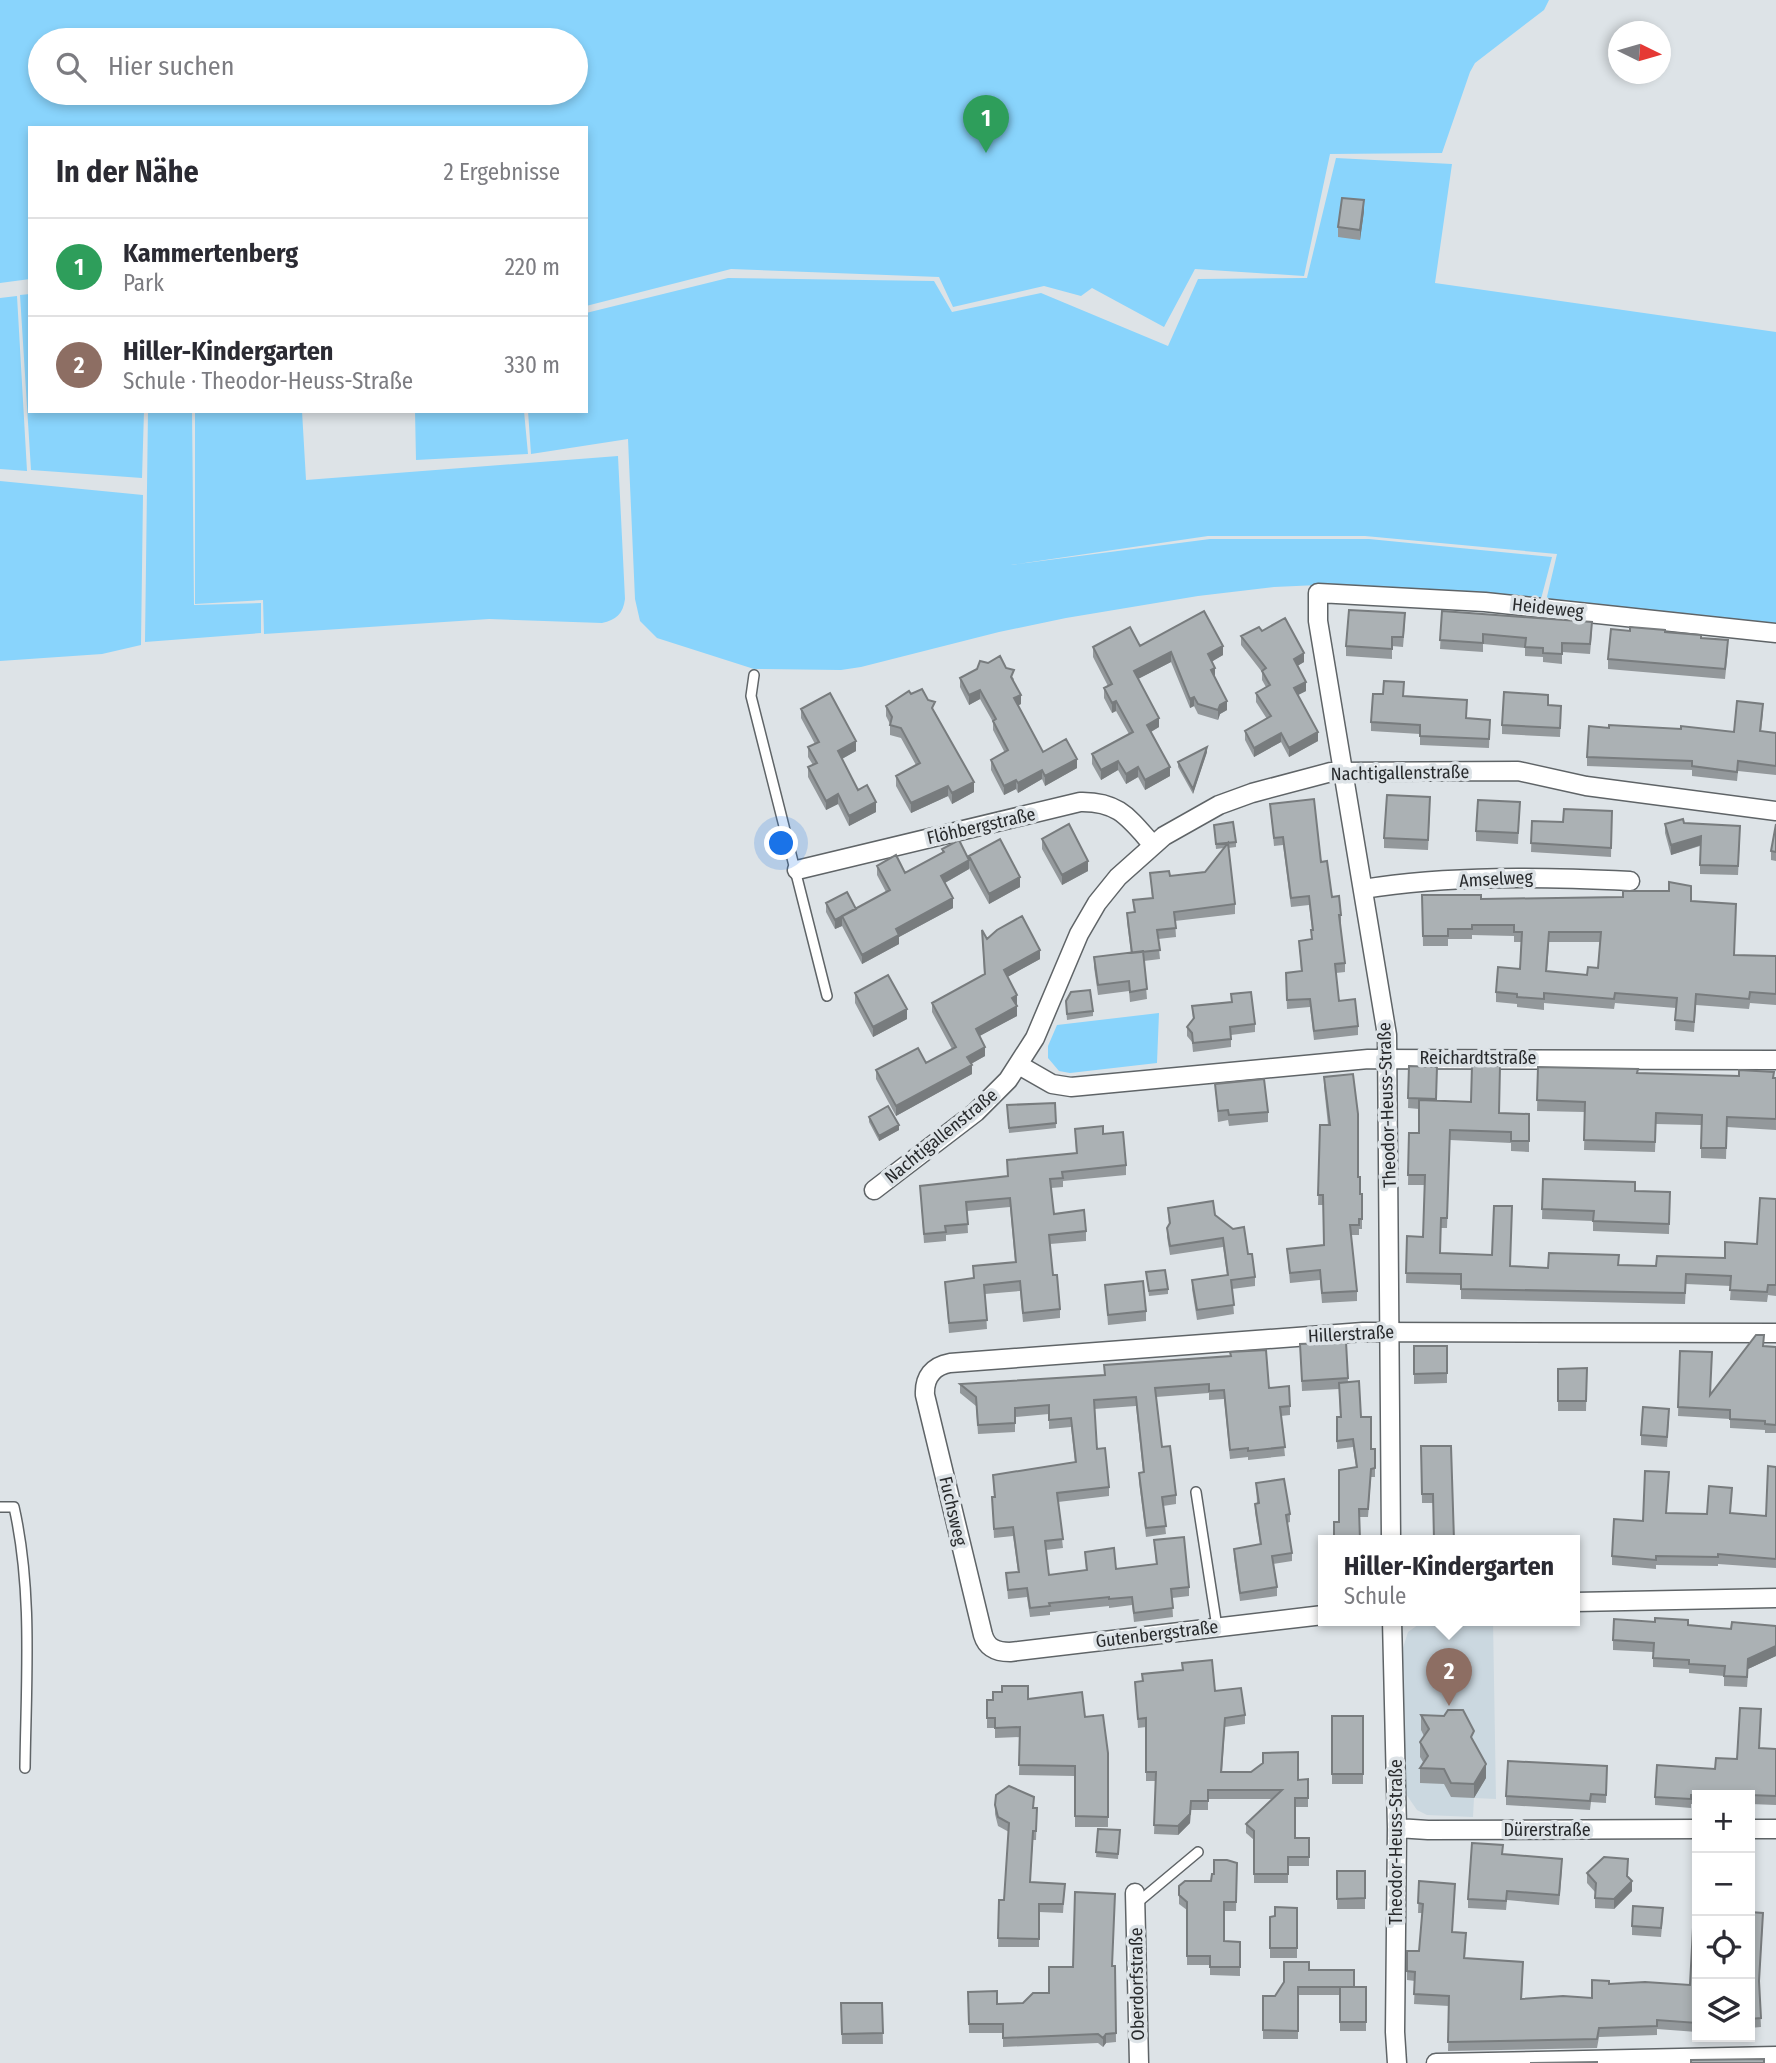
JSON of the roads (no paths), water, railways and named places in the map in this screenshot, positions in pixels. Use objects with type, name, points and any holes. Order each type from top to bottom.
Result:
[{"type":"street","name":"Heideweg","points":[[1318,593],[1485,602],[1776,633]]},
{"type":"street","name":"Theodor-Heuss-Straße","points":[[1318,593],[1318,621],[1387,1035],[1391,1535]]},
{"type":"street","name":"Nachtigallenstraße","points":[[874,1190],[976,1112],[994,1096],[1019,1065],[1035,1038],[1071,950],[1087,919],[1118,877],[1152,845],[1197,815],[1219,805],[1252,793],[1331,772],[1518,771],[1586,786],[1776,811]]},
{"type":"street","name":"Flöhbergstraße","points":[[797,870],[1080,802],[1103,803],[1117,809],[1152,845]]},
{"type":"street","name":"Amselweg","points":[[1363,889],[1392,884],[1538,877],[1630,881]]},
{"type":"street","name":"Reichardtstraße","points":[[1019,1065],[1052,1084],[1071,1087],[1388,1058],[1776,1060]]},
{"type":"street","name":"Hillerstraße","points":[[930,1373],[943,1364],[950,1363],[1363,1332],[1776,1333]]},
{"type":"street","name":"Fuchsweg","points":[[930,1373],[925,1395],[983,1634],[991,1648]]},
{"type":"street","points":[[1580,1602],[1776,1598]]},
{"type":"street","name":"Gutenbergstraße","points":[[991,1648],[1010,1652],[1318,1616]]},
{"type":"street","name":"Theodor-Heuss-Straße","points":[[1392,1626],[1397,1828],[1397,2063]]},
{"type":"street","name":"Dürerstraße","points":[[1397,1828],[1692,1829]]},
{"type":"street","points":[[1755,1829],[1776,1829]]},
{"type":"street","name":"Oberdorfstraße","points":[[1135,1899],[1139,2063]]},
{"type":"street","points":[[1436,2063],[1776,2056]]},
{"type":"lane","points":[[754,675],[751,696],[827,996]]},
{"type":"lane","points":[[1196,1492],[1217,1627]]},
{"type":"lane","points":[[0,1507],[14,1507],[23,1546],[26,1768]]},
{"type":"lane","name":"Oberdorfstraße","points":[[1135,1899],[1198,1853]]},
{"type":"place","name":"Kammertenberg","points":[[986,153]]},
{"type":"place","name":"Hiller-Kindergarten","points":[[1449,1706]]}]
